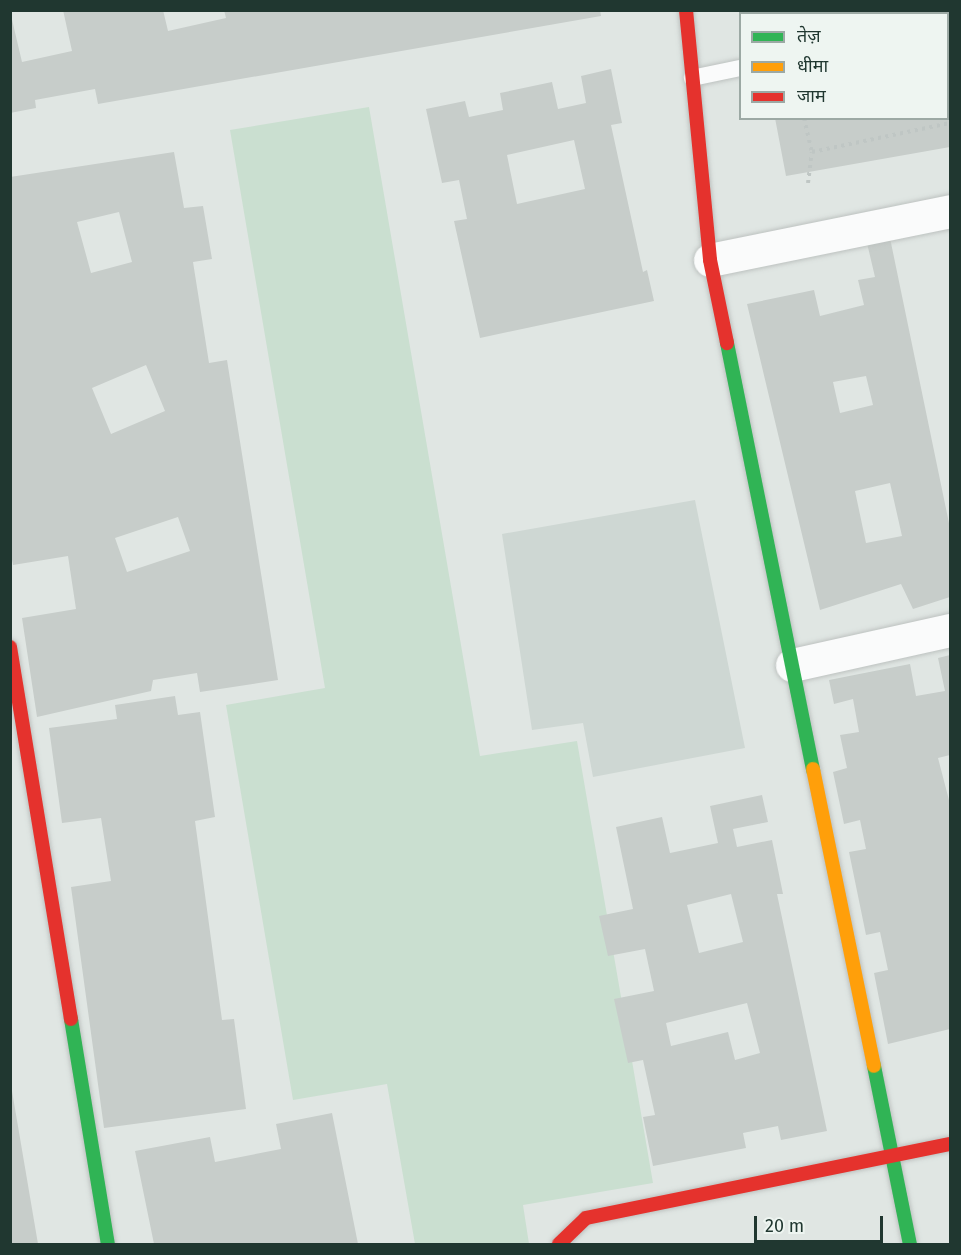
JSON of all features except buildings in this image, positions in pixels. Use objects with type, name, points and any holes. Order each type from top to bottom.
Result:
[{"type":"street","points":[[686,10],[704,221],[710,260],[910,1245]]},
{"type":"street","points":[[710,260],[951,211]]},
{"type":"street","points":[[792,665],[951,630]]},
{"type":"street","points":[[10,647],[108,1245]]},
{"type":"street","points":[[559,1245],[586,1218],[951,1144]]},
{"type":"lane","points":[[692,78],[739,68]]},
{"type":"path","points":[[804,120],[812,152],[808,183]]},
{"type":"path","points":[[812,152],[951,123]]},
{"type":"shaded area","points":[[695,500],[745,748],[593,777],[583,723],[532,730],[502,534]]},
{"type":"green space","points":[[369,107],[480,756],[577,741],[653,1183],[523,1205],[529,1244],[415,1244],[387,1084],[293,1100],[226,705],[325,688],[230,130]]},
{"type":"traffic: fast","points":[[727,343],[813,769]]},
{"type":"traffic: fast","points":[[71,1019],[108,1244]]},
{"type":"traffic: fast","points":[[874,1066],[910,1244]]},
{"type":"traffic: slow","points":[[813,769],[874,1066]]},
{"type":"traffic: jam","points":[[686,10],[710,260],[727,343]]},
{"type":"traffic: jam","points":[[10,647],[71,1019]]},
{"type":"traffic: jam","points":[[559,1244],[586,1218],[950,1144]]}]
